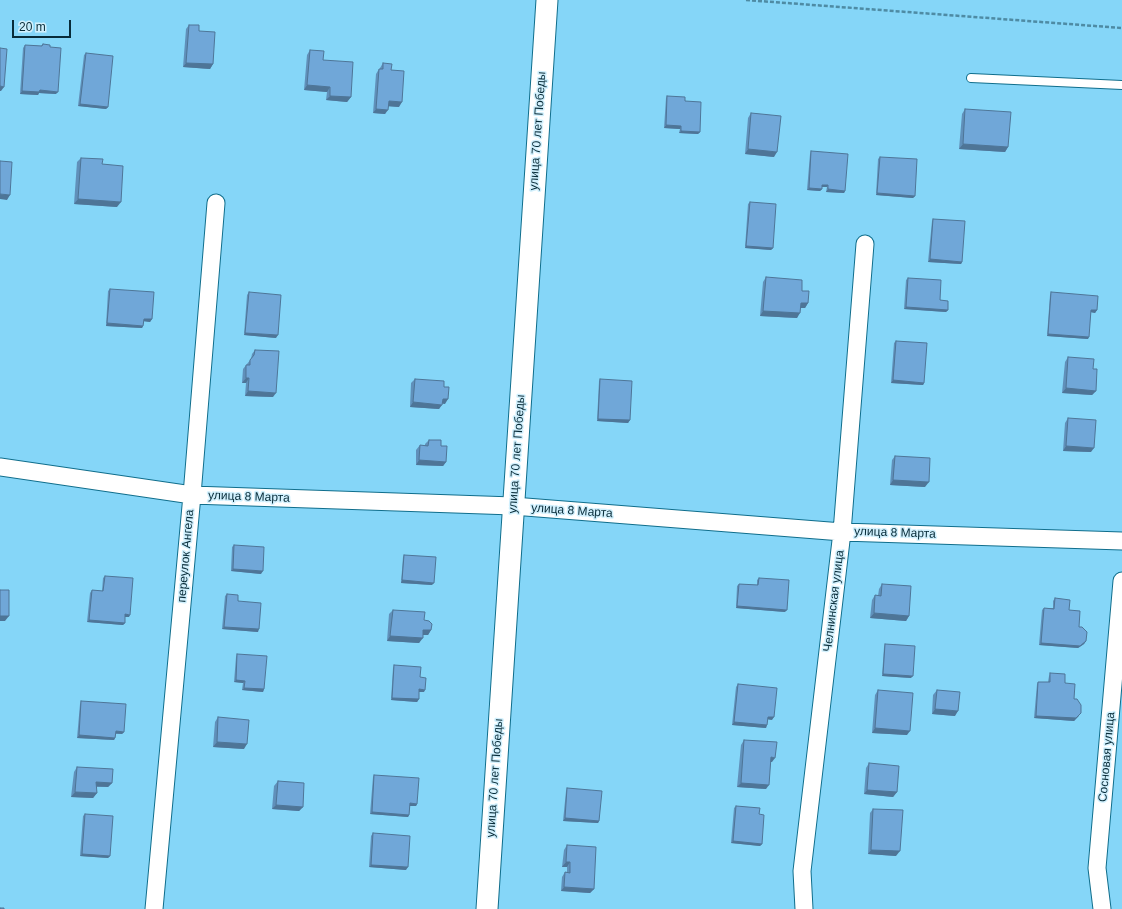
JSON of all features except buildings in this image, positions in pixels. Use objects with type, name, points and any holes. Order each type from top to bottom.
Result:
[{"type":"street","name":"улица 70 лет Победы","points":[[487,909],[547,0]]},
{"type":"street","name":"переулок Ангела","points":[[154,909],[192,495],[216,203]]},
{"type":"street","name":"Челнинская улица","points":[[804,909],[802,871],[842,532],[865,244]]},
{"type":"street","name":"улица 8 Марта","points":[[0,467],[192,495],[513,506],[842,532],[1122,541]]},
{"type":"street","name":"Сосновая улица","points":[[1102,909],[1097,868],[1122,580]]},
{"type":"lane","points":[[971,78],[1122,85]]},
{"type":"path","points":[[746,0],[1122,28]]}]
